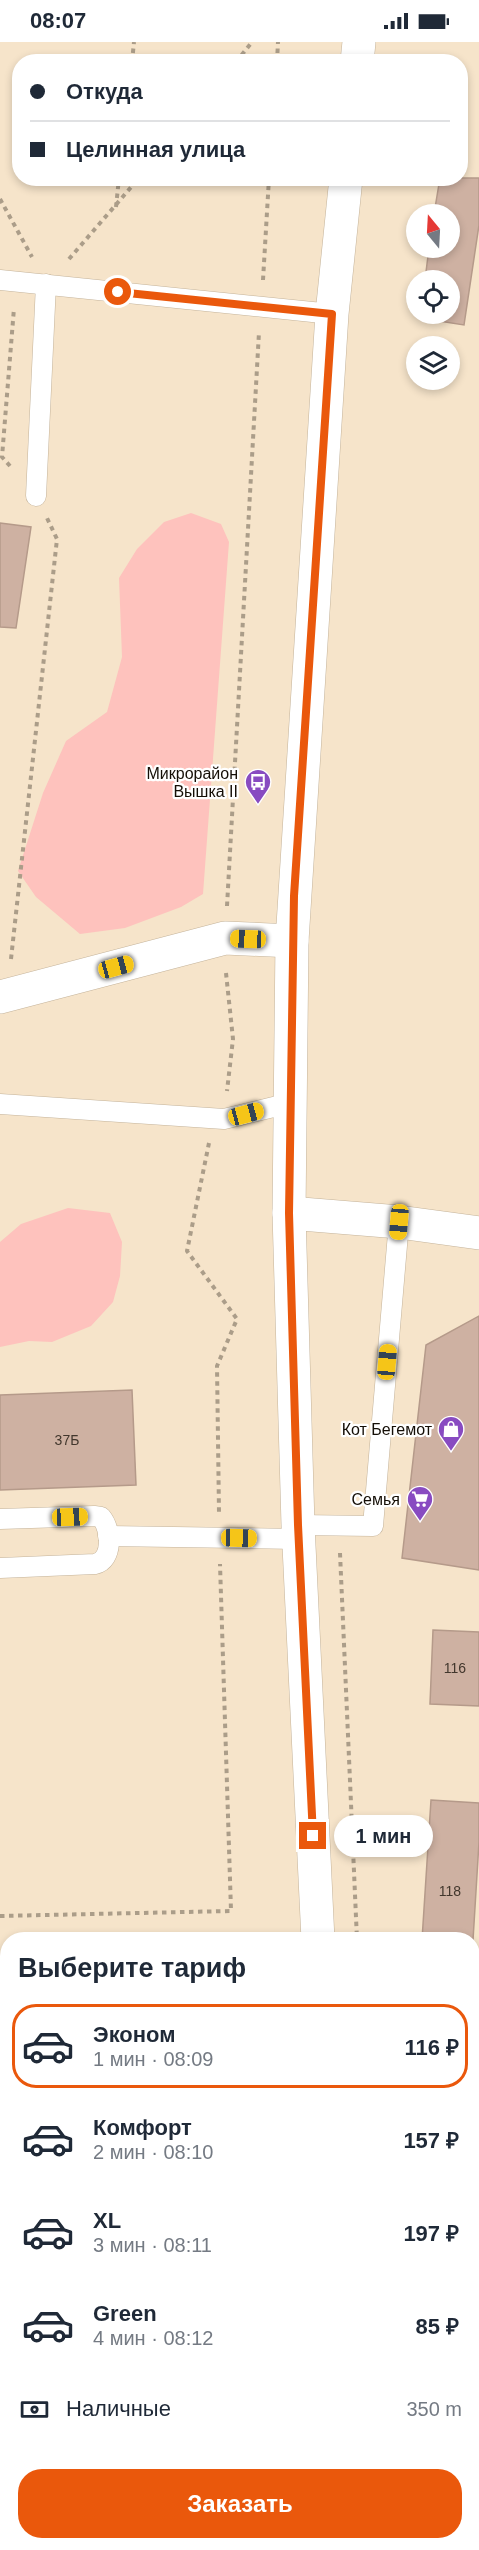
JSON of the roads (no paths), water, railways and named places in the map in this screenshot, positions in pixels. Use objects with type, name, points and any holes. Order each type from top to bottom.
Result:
[{"type":"main road","points":[[318,1932],[298,1532],[289,1213],[292,941],[332,314],[345,186]]},
{"type":"main road","points":[[4,996],[225,938],[292,941]]},
{"type":"main road","points":[[289,1213],[399,1222],[479,1233]]},
{"type":"lane","points":[[6,277],[46,284],[332,314]]},
{"type":"lane","points":[[36,496],[46,284]]},
{"type":"lane","points":[[0,1104],[224,1119],[290,1102]]},
{"type":"lane","points":[[108,1536],[298,1532],[339,1525],[374,1526],[399,1222]]},
{"type":"lane","points":[[0,1519],[101,1517],[105,1522],[108,1536],[107,1557],[102,1562],[0,1568]]},
{"type":"place","name":"Микрорайон Вышка II","points":[[258,805]]},
{"type":"place","name":"Кот Бегемот","points":[[451,1452]]},
{"type":"place","name":"Семья","points":[[420,1522]]}]
